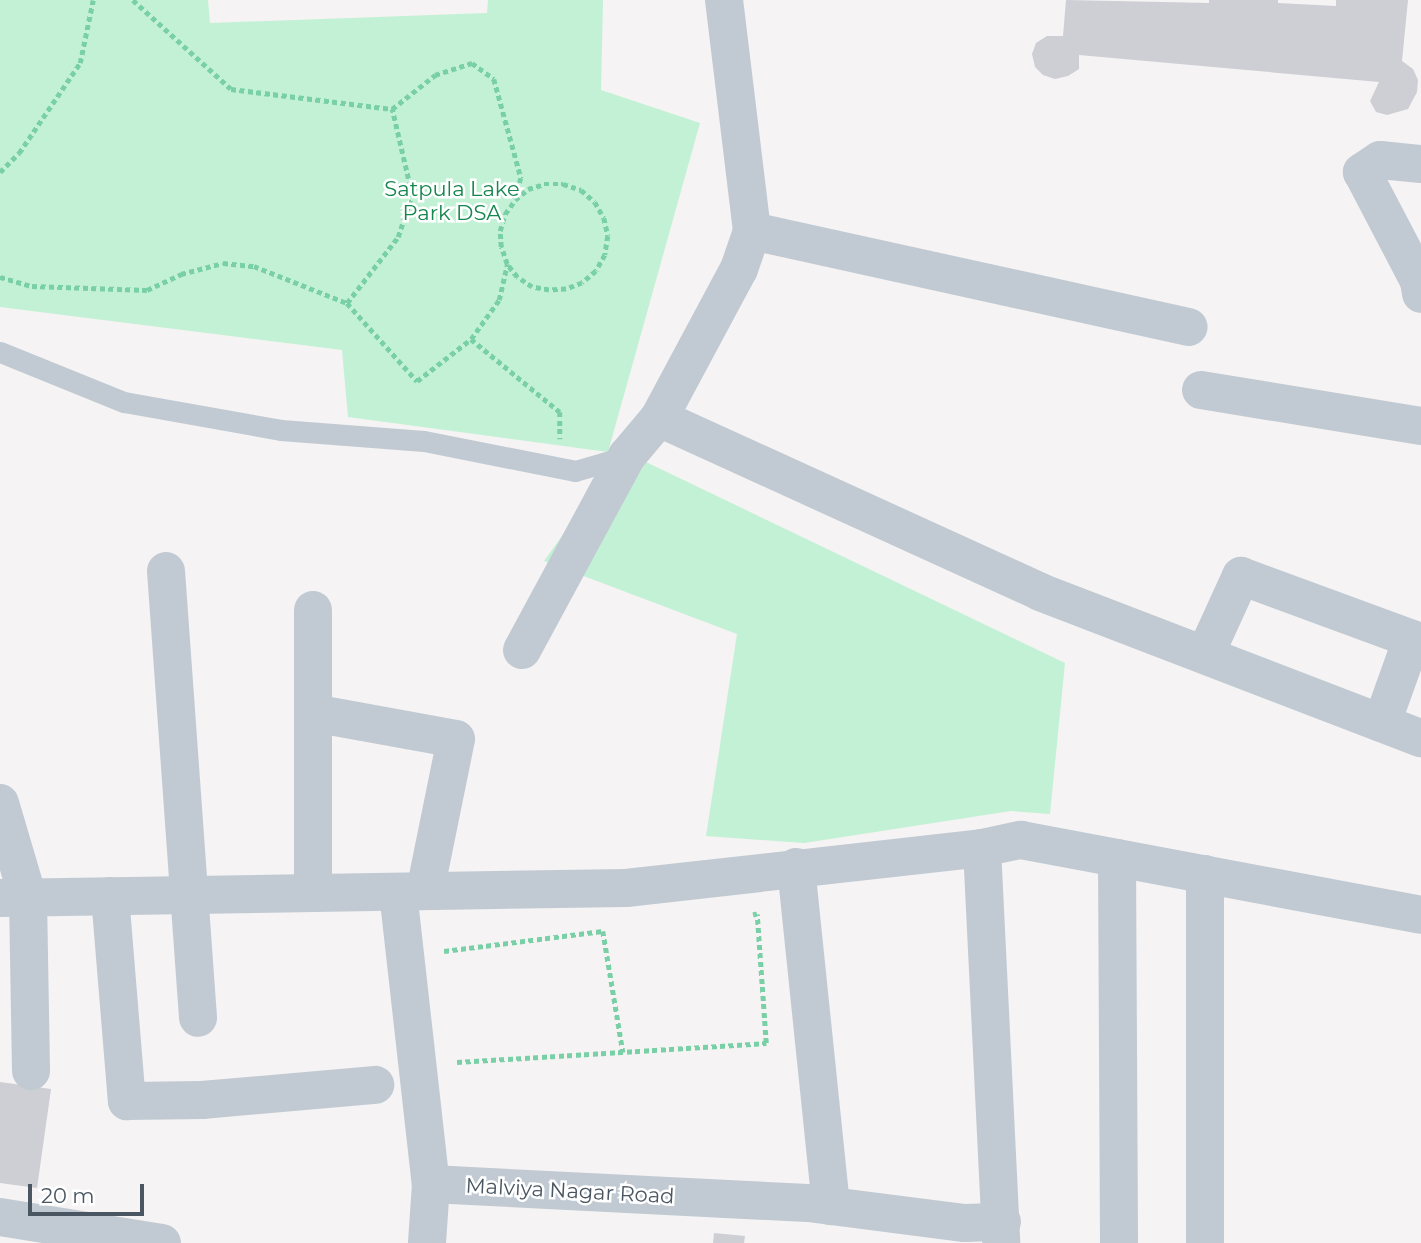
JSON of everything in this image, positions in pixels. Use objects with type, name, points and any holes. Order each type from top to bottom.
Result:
[{"type":"street","points":[[522,650],[627,456],[659,418],[739,269],[752,231],[724,0]]},
{"type":"street","points":[[1421,164],[1380,160],[1362,172],[1419,281],[1421,294]]},
{"type":"street","points":[[752,231],[1189,327]]},
{"type":"street","points":[[1201,390],[1421,426]]},
{"type":"street","points":[[659,418],[1040,592],[1421,738]]},
{"type":"street","points":[[166,571],[198,1018]]},
{"type":"street","points":[[1205,655],[1241,576],[1412,639],[1382,723]]},
{"type":"street","points":[[313,610],[313,893]]},
{"type":"street","points":[[313,713],[456,739],[412,892],[431,1184],[427,1243]]},
{"type":"street","points":[[0,803],[14,898],[31,1071]]},
{"type":"street","points":[[14,898],[600,888],[982,848],[1021,840],[1421,915]]},
{"type":"street","points":[[982,848],[1001,1232]]},
{"type":"street","points":[[1117,858],[1119,1243]]},
{"type":"street","points":[[796,867],[831,1206]]},
{"type":"street","points":[[1205,874],[1205,1243]]},
{"type":"street","points":[[110,896],[127,1101],[202,1100],[375,1085]]},
{"type":"street","name":"Malviya Nagar Road","points":[[431,1184],[831,1206],[965,1223],[1001,1232]]},
{"type":"street","points":[[0,1217],[162,1243]]},
{"type":"lane","points":[[0,352],[124,402],[281,430],[424,441],[575,471],[627,456]]},
{"type":"path","points":[[0,172],[19,153],[80,63],[93,0]]},
{"type":"path","points":[[133,0],[231,89],[392,108],[435,75],[472,63],[494,79],[521,178],[500,231],[501,247],[507,264],[517,277],[532,286],[549,290],[566,289],[582,283],[596,271],[605,254],[608,236],[604,218],[595,202],[581,190],[563,184],[544,184],[528,189],[514,200]]},
{"type":"path","points":[[347,303],[398,237],[412,195],[392,108]]},
{"type":"path","points":[[0,277],[32,286],[146,290],[181,274],[223,263],[254,266],[347,303],[417,381],[471,339],[499,300],[507,264]]},
{"type":"path","points":[[471,339],[560,412],[558,468]]},
{"type":"path","points":[[600,888],[603,931],[622,1052]]},
{"type":"path","points":[[453,1048],[454,1062],[766,1043],[757,914],[744,916]]},
{"type":"path","points":[[445,965],[444,951],[616,930]]},
{"type":"green space","name":"Satpula Lake Park DSA","points":[[0,0],[208,0],[210,23],[487,13],[488,0],[603,0],[601,90],[700,123],[608,452],[348,417],[342,350],[0,307]]},
{"type":"green space","points":[[623,451],[1065,663],[1050,814],[1011,811],[804,843],[706,836],[737,634],[544,561]]},
{"type":"building","points":[[1066,0],[1209,3],[1209,0],[1278,0],[1278,3],[1336,6],[1336,0],[1408,0],[1402,61],[1413,69],[1418,80],[1417,92],[1408,109],[1387,115],[1376,112],[1370,101],[1379,82],[1079,55],[1079,69],[1068,76],[1055,79],[1043,75],[1035,67],[1032,54],[1036,43],[1047,36],[1063,36]]},
{"type":"building","points":[[0,1082],[51,1089],[37,1188],[0,1183]]},
{"type":"building","points":[[714,1233],[745,1236],[744,1243],[713,1243]]}]
